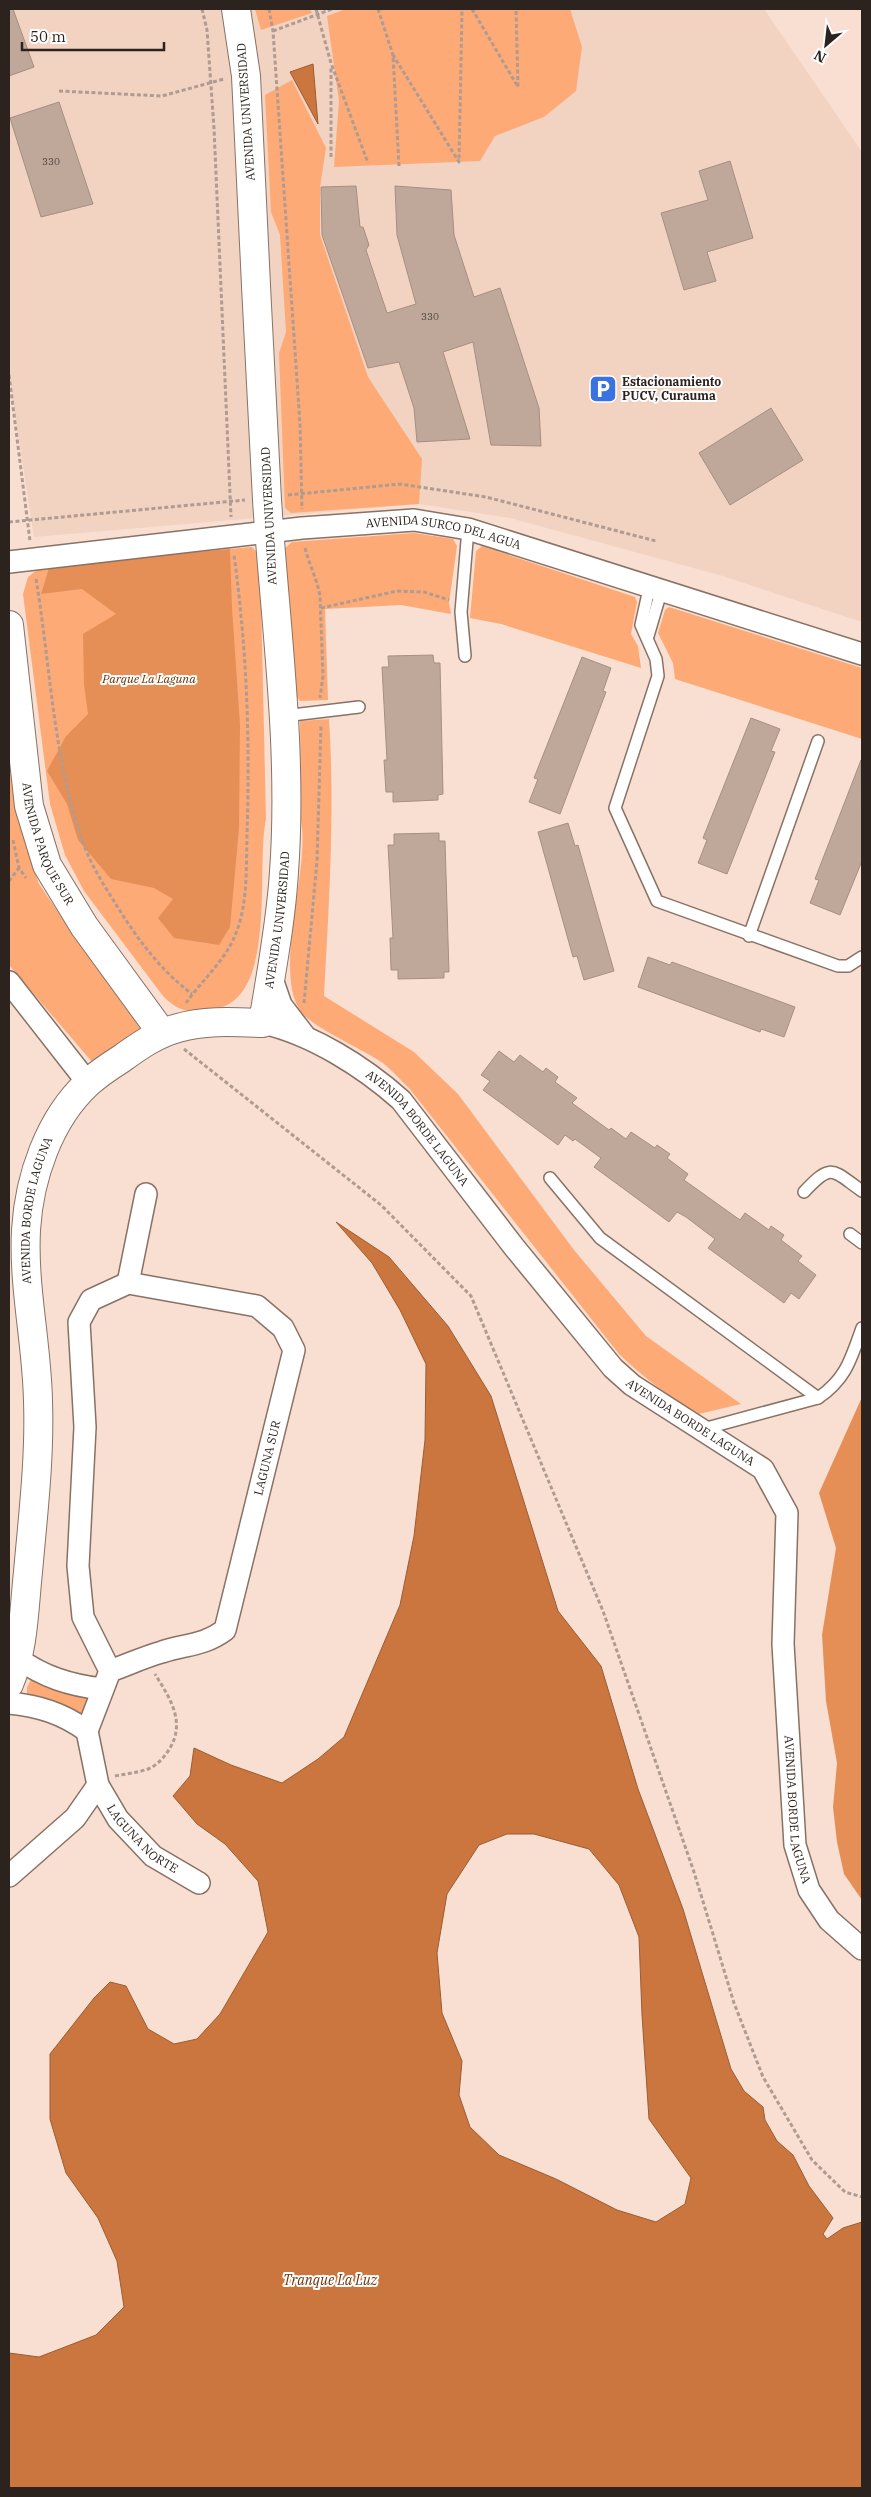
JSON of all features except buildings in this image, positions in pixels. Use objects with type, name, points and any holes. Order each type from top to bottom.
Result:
[{"type":"street","name":"AVENIDA UNIVERSIDAD","points":[[236,9],[246,76],[269,531],[283,716],[286,828],[284,873],[263,1023]]},
{"type":"street","name":"AVENIDA SURCO DEL AGUA","points":[[9,562],[269,531],[414,520],[468,530],[862,654]]},
{"type":"street","name":"AVENIDA PARQUE SUR","points":[[9,624],[13,691],[29,806],[48,865],[84,926],[171,1030]]},
{"type":"street","points":[[219,1022],[246,1007],[271,974]]},
{"type":"street","points":[[271,974],[281,1005],[296,1027],[310,1041]]},
{"type":"street","points":[[9,982],[88,1083]]},
{"type":"street","name":"AVENIDA BORDE LAGUNA","points":[[9,1684],[17,1658],[31,1536],[38,1401],[26,1252],[28,1212],[38,1167],[47,1144],[72,1102],[88,1083],[143,1043],[171,1030],[219,1022],[263,1023],[285,1029],[338,1055],[378,1080],[401,1100],[596,1349],[632,1385],[763,1469],[787,1513],[783,1644],[795,1845],[809,1890],[829,1920],[862,1950]]},
{"type":"street","points":[[9,1703],[52,1710],[72,1720],[87,1731],[106,1680],[83,1617],[78,1566],[85,1427],[79,1322],[91,1300],[128,1282],[146,1194]]},
{"type":"street","name":"LAGUNA SUR","points":[[106,1680],[145,1658],[163,1651],[196,1645],[214,1638],[225,1630],[294,1350],[283,1328],[257,1306],[128,1282]]},
{"type":"street","points":[[17,1658],[37,1672],[61,1682],[106,1680]]},
{"type":"street","name":"LAGUNA NORTE","points":[[87,1731],[98,1783],[118,1819],[153,1856],[199,1883]]},
{"type":"street","points":[[9,1876],[75,1818],[98,1783]]},
{"type":"lane","points":[[465,656],[462,604],[468,530]]},
{"type":"lane","points":[[655,590],[648,636],[656,659],[658,676],[615,808],[657,901],[749,936],[838,966],[848,966],[862,957]]},
{"type":"lane","points":[[283,716],[359,707]]},
{"type":"lane","points":[[749,936],[818,741]]},
{"type":"lane","points":[[804,1192],[821,1174],[830,1172],[837,1173],[862,1191]]},
{"type":"lane","points":[[550,1178],[600,1238],[818,1398]]},
{"type":"lane","points":[[850,1234],[862,1243]]},
{"type":"lane","points":[[703,1429],[818,1398],[834,1387],[848,1367],[862,1328]]},
{"type":"path","points":[[202,9],[207,30],[211,81],[232,535],[242,610],[250,746],[245,889],[237,932],[222,959],[200,983],[183,1007],[171,1030],[382,1205],[471,1296],[603,1611],[694,1872],[734,2003],[763,2077],[812,2160],[845,2192],[862,2197]]},
{"type":"path","points":[[269,9],[273,31],[332,9]]},
{"type":"path","points":[[316,9],[331,63],[368,163]]},
{"type":"path","points":[[378,9],[393,55],[459,162],[462,9]]},
{"type":"path","points":[[472,9],[518,87],[516,9]]},
{"type":"path","points":[[393,55],[399,166]]},
{"type":"path","points":[[331,63],[331,157]]},
{"type":"path","points":[[59,91],[162,96],[211,81]]},
{"type":"path","points":[[9,375],[32,558],[45,635],[65,782],[86,849],[104,886],[158,963],[192,994]]},
{"type":"path","points":[[9,522],[231,502]]},
{"type":"path","points":[[321,608],[396,591],[424,592],[462,604]]},
{"type":"path","points":[[9,881],[19,868]]},
{"type":"path","points":[[98,1783],[152,1767],[168,1752],[175,1737],[177,1720],[174,1707],[145,1658]]},
{"type":"shaded area","points":[[9,9],[764,9],[862,152],[862,622],[723,576],[510,518],[419,504],[34,537],[9,374]]},
{"type":"green space","points":[[255,9],[310,9],[312,13],[261,30]]},
{"type":"green space","points":[[346,9],[570,9],[582,47],[576,91],[544,117],[495,136],[480,161],[334,167],[339,101],[327,16]]},
{"type":"green space","points":[[292,80],[326,148],[320,187],[320,235],[368,377],[422,459],[419,504],[291,513],[285,508],[279,353],[286,332],[280,235],[271,212],[265,95]]},
{"type":"green space","points":[[414,533],[453,539],[457,546],[449,603],[451,614],[401,605],[325,609],[328,700],[300,701],[297,697],[284,549],[292,542]]},
{"type":"green space","points":[[482,546],[635,597],[637,602],[631,634],[638,646],[641,668],[501,624],[470,618],[476,551]]},
{"type":"green space","name":"Parque La Laguna","points":[[252,547],[260,556],[266,819],[263,839],[261,921],[258,949],[252,974],[241,993],[225,1006],[196,1012],[179,1008],[163,996],[84,891],[65,855],[50,804],[23,594],[28,577],[42,566]]},
{"type":"green space","name":"Parque La Laguna","points":[[230,549],[240,725],[239,828],[230,927],[219,945],[174,938],[158,918],[173,899],[154,888],[111,879],[78,840],[67,804],[47,771],[66,736],[88,714],[84,684],[83,634],[116,614],[82,589],[41,594],[50,565]]},
{"type":"green space","points":[[669,607],[862,668],[862,739],[675,679],[673,663],[658,633],[665,610]]},
{"type":"green space","points":[[329,719],[331,823],[324,996],[414,1052],[458,1094],[574,1250],[646,1336],[741,1404],[699,1414],[667,1394],[628,1363],[409,1088],[382,1063],[313,1023],[306,1017],[295,1001],[291,979],[290,953],[303,842],[300,721]]},
{"type":"green space","points":[[9,736],[19,810],[31,861],[39,884],[65,922],[147,1028],[93,1063],[9,965]]},
{"type":"green space","points":[[862,1397],[862,1900],[844,1874],[837,1842],[833,1807],[837,1763],[826,1701],[822,1635],[836,1548],[819,1493]]},
{"type":"green space","points":[[32,1678],[89,1696],[82,1715],[27,1696],[27,1687]]},
{"type":"water","points":[[313,64],[318,124],[290,72]]},
{"type":"water","name":"Tranque La Luz","points":[[336,1222],[389,1257],[448,1326],[491,1396],[558,1611],[601,1666],[638,1789],[683,1909],[731,2069],[744,2091],[763,2107],[765,2120],[777,2141],[793,2155],[809,2186],[833,2218],[823,2234],[827,2239],[843,2228],[862,2222],[862,2488],[9,2488],[9,2353],[39,2357],[96,2335],[124,2307],[117,2261],[98,2218],[66,2173],[50,2119],[50,2054],[94,1998],[110,1982],[126,1986],[148,2029],[174,2044],[197,2039],[220,2014],[268,1932],[258,1881],[225,1844],[197,1824],[173,1796],[190,1776],[194,1748],[231,1765],[282,1783],[318,1759],[344,1737],[400,1605],[414,1536],[425,1440],[426,1364],[400,1310],[372,1263]],"holes":[[[507,1834],[534,1834],[589,1849],[619,1885],[639,1937],[649,2119],[691,2178],[685,2204],[656,2222],[617,2210],[556,2179],[499,2155],[470,2127],[459,2095],[462,2061],[442,2013],[437,1953],[447,1894],[479,1845]]]},
{"type":"place","name":"Estacionamiento PUCV, Curauma","points":[[603,389]]}]
